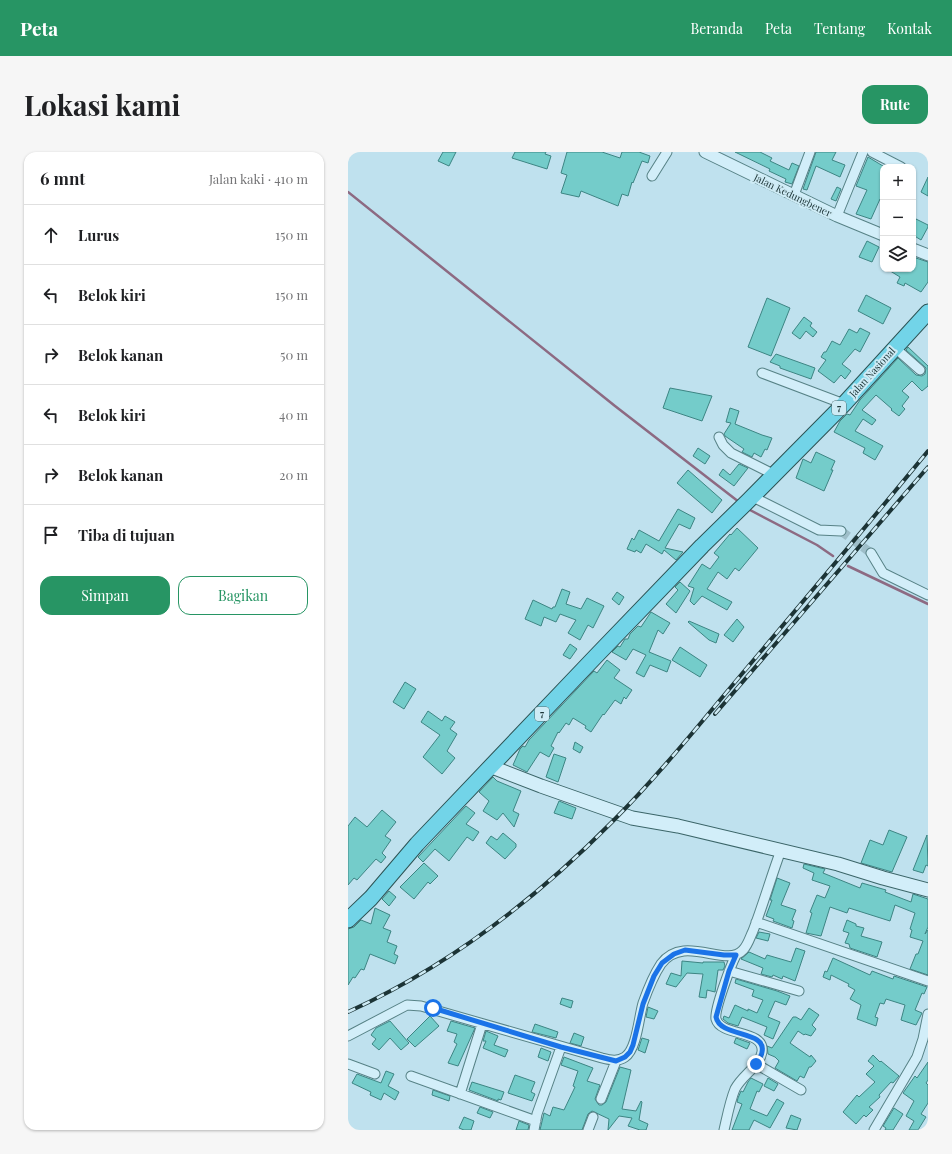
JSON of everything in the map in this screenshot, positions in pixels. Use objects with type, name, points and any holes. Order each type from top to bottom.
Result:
[{"type":"highway","name":"Jalan Nasional","points":[[746,503],[773,474],[844,404],[894,347],[928,312]]},
{"type":"highway","name":"7","points":[[348,920],[370,898],[417,844],[492,767],[596,656],[702,546],[746,503]]},
{"type":"main road","points":[[492,767],[632,818],[678,826],[838,864],[928,890]]},
{"type":"street","points":[[652,176],[667,152]]},
{"type":"street","name":"Jalan Kedungbener","points":[[705,152],[722,156],[794,195],[837,216],[880,234]]},
{"type":"street","points":[[794,195],[810,152]]},
{"type":"street","points":[[837,216],[862,152]]},
{"type":"street","points":[[872,152],[895,164]]},
{"type":"street","points":[[916,250],[928,255]]},
{"type":"street","points":[[894,347],[920,370]]},
{"type":"street","points":[[762,373],[844,404]]},
{"type":"street","points":[[719,437],[723,445],[731,453],[773,474]]},
{"type":"street","points":[[746,503],[818,530],[841,531]]},
{"type":"street","points":[[871,553],[884,573],[928,595]]},
{"type":"street","points":[[724,1130],[735,1089],[756,1064],[762,1052],[762,1044],[744,1034],[721,1026],[716,1020],[716,1012],[729,971],[736,955],[743,950],[747,944],[756,922],[780,850]]},
{"type":"street","points":[[756,922],[928,981]]},
{"type":"street","points":[[348,1036],[407,1005],[420,1006],[433,1008],[561,1047],[616,1061],[625,1057],[630,1052],[643,1004],[654,976],[662,963],[674,954],[685,950],[736,955]]},
{"type":"street","points":[[729,971],[798,991]]},
{"type":"street","points":[[874,1130],[917,1057],[924,1039],[928,1014]]},
{"type":"street","points":[[460,1094],[482,1024]]},
{"type":"street","points":[[411,1076],[460,1094],[535,1126],[561,1047]]},
{"type":"street","points":[[601,1099],[616,1061]]},
{"type":"street","points":[[348,1064],[375,1074]]},
{"type":"street","points":[[756,1064],[801,1090]]},
{"type":"street","points":[[588,1130],[593,1117]]},
{"type":"building","points":[[443,152],[456,152],[449,166],[438,161]]},
{"type":"building","points":[[515,152],[546,152],[545,154],[551,156],[547,169],[512,158]]},
{"type":"building","points":[[567,152],[602,152],[620,158],[622,152],[639,152],[650,156],[648,163],[642,161],[633,183],[632,182],[628,196],[622,194],[618,206],[581,191],[579,197],[561,193],[567,175],[561,173]]},
{"type":"building","points":[[735,152],[760,152],[772,158],[770,161],[789,170],[792,163],[799,166],[792,184],[785,182],[786,179],[769,171],[770,169]]},
{"type":"building","points":[[816,152],[836,152],[832,160],[845,165],[840,177],[816,166],[807,190],[803,189]]},
{"type":"building","points":[[868,157],[880,164],[880,199],[871,219],[856,214],[867,190],[856,186]]},
{"type":"building","points":[[928,177],[928,196],[921,192]]},
{"type":"building","points":[[837,187],[841,189],[836,201],[831,199]]},
{"type":"building","points":[[916,219],[928,225],[921,240],[916,237]]},
{"type":"building","points":[[867,241],[879,247],[872,262],[859,257]]},
{"type":"building","points":[[916,258],[928,262],[928,282],[921,292],[905,283],[904,286],[897,283],[900,277],[892,272],[916,272]]},
{"type":"building","points":[[866,295],[891,308],[883,324],[858,311]]},
{"type":"building","points":[[767,298],[790,308],[771,356],[748,347]]},
{"type":"building","points":[[804,317],[812,323],[810,326],[817,332],[813,337],[806,331],[800,339],[792,333]]},
{"type":"building","points":[[860,328],[870,333],[860,352],[855,349],[842,364],[851,371],[845,379],[841,375],[834,383],[818,371],[826,360],[821,357],[824,352],[826,352],[832,341],[840,345],[849,329],[857,333]]},
{"type":"building","points":[[908,347],[928,366],[928,386],[922,391],[912,381],[902,391],[909,397],[902,406],[905,409],[899,416],[876,395],[862,410],[876,420],[872,425],[863,419],[855,431],[883,446],[875,460],[863,453],[865,448],[834,432],[840,421],[847,414],[850,415],[860,400],[898,358],[916,375],[922,376],[925,374],[926,368],[906,350]]},
{"type":"building","points":[[776,354],[815,368],[811,379],[780,368],[780,366],[770,362]]},
{"type":"building","points":[[670,388],[712,396],[702,421],[663,408]]},
{"type":"building","points":[[730,408],[739,411],[735,424],[772,438],[767,450],[765,449],[761,457],[754,453],[752,457],[742,452],[744,449],[725,436],[724,434],[731,423],[726,422]]},
{"type":"building","points":[[698,448],[710,456],[705,464],[693,456]]},
{"type":"building","points":[[816,452],[835,461],[831,470],[833,470],[824,491],[796,478],[803,459],[811,463]]},
{"type":"building","points":[[739,464],[748,468],[734,486],[719,475],[723,469],[730,475]]},
{"type":"building","points":[[688,470],[722,500],[712,513],[677,483]]},
{"type":"building","points":[[678,509],[695,518],[690,529],[679,524],[665,548],[683,552],[676,560],[664,550],[662,554],[646,544],[641,553],[636,550],[635,552],[627,549],[632,538],[634,540],[639,530],[659,541]]},
{"type":"building","points":[[737,528],[758,548],[739,571],[735,568],[727,579],[718,572],[707,589],[732,602],[727,610],[702,596],[694,605],[690,601],[694,588],[688,586],[702,564],[710,569],[719,557],[714,553]]},
{"type":"building","points":[[680,582],[690,591],[676,613],[666,604],[678,590],[675,587]]},
{"type":"building","points":[[562,589],[570,592],[566,604],[581,609],[587,598],[604,606],[593,628],[588,625],[580,640],[568,633],[576,620],[560,614],[556,622],[544,617],[541,626],[525,619],[533,600],[552,609],[555,607]]},
{"type":"building","points":[[617,592],[624,597],[619,605],[612,599]]},
{"type":"building","points":[[651,612],[670,623],[663,634],[658,630],[649,652],[671,661],[667,672],[650,665],[644,677],[636,673],[646,655],[633,649],[626,660],[612,652],[618,646],[620,647],[625,639],[628,639],[630,634],[638,626],[641,627]]},
{"type":"building","points":[[737,619],[744,627],[733,642],[724,635]]},
{"type":"building","points":[[689,621],[719,634],[716,643],[709,640],[688,622]]},
{"type":"building","points":[[570,644],[577,649],[570,659],[563,655]]},
{"type":"building","points":[[680,647],[707,665],[700,677],[672,660]]},
{"type":"building","points":[[607,660],[620,670],[614,678],[632,690],[626,699],[624,697],[621,704],[615,700],[591,732],[585,728],[586,726],[573,718],[569,725],[566,723],[559,733],[558,732],[551,746],[554,748],[549,757],[540,752],[527,772],[513,765],[520,749],[523,746],[525,747],[529,740],[594,671],[597,673]]},
{"type":"building","points":[[405,682],[416,689],[404,709],[393,702]]},
{"type":"building","points":[[428,711],[442,721],[445,716],[455,722],[450,729],[457,734],[447,751],[455,758],[442,774],[423,757],[440,735],[421,722]]},
{"type":"building","points":[[575,742],[583,747],[580,753],[573,749]]},
{"type":"building","points":[[554,754],[566,758],[558,782],[546,777]]},
{"type":"building","points":[[493,777],[497,781],[521,791],[513,811],[519,814],[514,827],[503,813],[497,820],[483,811],[489,801],[479,792]]},
{"type":"building","points":[[559,801],[576,808],[572,819],[554,813]]},
{"type":"building","points":[[466,806],[475,813],[466,824],[479,832],[473,841],[467,837],[449,861],[435,849],[423,862],[418,857]]},
{"type":"building","points":[[382,810],[396,822],[385,836],[391,840],[382,853],[386,857],[381,863],[376,859],[357,880],[354,878],[348,885],[348,826],[355,817],[367,827]]},
{"type":"building","points":[[889,830],[907,837],[892,872],[861,863],[870,840],[883,845]]},
{"type":"building","points":[[503,833],[516,844],[516,847],[505,859],[486,843],[491,836],[497,840]]},
{"type":"building","points":[[927,835],[928,866],[926,865],[923,873],[913,870]]},
{"type":"building","points":[[424,863],[438,876],[430,884],[428,882],[414,899],[400,887]]},
{"type":"building","points":[[804,864],[825,869],[823,873],[860,888],[862,883],[886,890],[885,892],[911,902],[913,894],[928,899],[928,927],[925,934],[928,930],[928,975],[910,969],[923,941],[910,937],[912,930],[910,929],[915,913],[895,905],[890,921],[849,908],[847,913],[830,907],[821,936],[806,933],[812,913],[810,912],[817,895],[825,898],[830,886],[812,880],[814,873],[803,868]]},
{"type":"building","points":[[777,878],[790,883],[781,905],[796,910],[792,920],[794,921],[792,928],[773,921],[774,919],[766,916],[772,900],[770,900]]},
{"type":"building","points":[[389,891],[396,897],[389,906],[382,899]]},
{"type":"building","points":[[375,908],[390,915],[383,928],[391,931],[387,942],[397,946],[394,954],[398,956],[395,964],[370,954],[364,970],[361,969],[348,985],[348,929],[354,927],[361,920],[371,924]]},
{"type":"building","points":[[847,920],[856,924],[856,926],[864,928],[861,936],[882,942],[877,957],[850,948],[849,944],[845,943],[849,933],[843,931]]},
{"type":"building","points":[[759,932],[770,934],[768,941],[756,938]]},
{"type":"building","points":[[796,948],[805,951],[795,981],[783,976],[782,979],[773,975],[772,977],[761,974],[763,968],[741,959],[749,952],[765,959],[767,955],[791,962]]},
{"type":"building","points":[[833,958],[870,975],[872,971],[893,979],[894,976],[927,987],[924,994],[922,993],[915,1010],[922,1013],[916,1025],[901,1020],[905,1005],[886,999],[884,1004],[880,1003],[875,1017],[878,1018],[876,1026],[857,1019],[861,1005],[850,999],[855,990],[848,986],[849,984],[831,975],[830,980],[823,977],[825,971],[827,972]]},
{"type":"building","points":[[682,961],[703,963],[724,962],[725,966],[723,970],[718,970],[715,992],[707,990],[706,998],[699,997],[703,974],[687,973],[676,987],[666,984],[671,973],[681,976]]},
{"type":"building","points":[[736,979],[790,996],[786,1005],[775,1001],[768,1017],[780,1022],[773,1039],[764,1035],[767,1027],[742,1017],[738,1026],[728,1023],[723,1019],[724,1016],[729,1018],[735,1005],[757,1013],[763,1000],[752,996],[754,990],[735,983]]},
{"type":"building","points":[[562,998],[573,1001],[571,1008],[560,1004]]},
{"type":"building","points":[[648,1007],[658,1011],[654,1019],[646,1017]]},
{"type":"building","points":[[809,1008],[819,1015],[812,1025],[816,1029],[811,1036],[804,1035],[798,1031],[790,1043],[810,1057],[811,1055],[816,1061],[811,1067],[809,1067],[804,1078],[800,1076],[797,1081],[775,1068],[779,1061],[775,1057],[768,1054],[767,1046],[772,1048],[793,1017],[801,1020]]},
{"type":"building","points":[[430,1016],[439,1026],[415,1047],[407,1039]]},
{"type":"building","points":[[390,1021],[409,1043],[401,1050],[390,1038],[379,1050],[372,1044],[376,1039],[371,1035],[376,1028]]},
{"type":"building","points":[[451,1021],[475,1028],[458,1066],[448,1063],[457,1044],[454,1042],[457,1034],[447,1031]]},
{"type":"building","points":[[535,1024],[558,1032],[556,1038],[532,1032]]},
{"type":"building","points":[[486,1031],[498,1036],[494,1045],[508,1050],[505,1057],[483,1048],[486,1041],[483,1041]]},
{"type":"building","points":[[574,1033],[584,1037],[581,1046],[570,1043]]},
{"type":"building","points":[[642,1038],[649,1040],[645,1053],[638,1050]]},
{"type":"building","points":[[736,1038],[750,1043],[747,1049],[734,1043]]},
{"type":"building","points":[[541,1048],[551,1052],[548,1061],[538,1057]]},
{"type":"building","points":[[873,1055],[899,1076],[893,1083],[891,1082],[879,1095],[880,1097],[869,1107],[873,1110],[866,1117],[864,1115],[856,1124],[843,1112],[857,1095],[859,1097],[875,1082],[866,1074],[874,1066],[868,1061]]},
{"type":"building","points":[[564,1057],[593,1068],[587,1081],[600,1085],[595,1099],[599,1105],[606,1102],[620,1067],[631,1070],[622,1109],[636,1111],[641,1101],[639,1120],[648,1124],[646,1130],[640,1130],[628,1126],[632,1118],[619,1116],[608,1130],[609,1119],[592,1111],[588,1114],[582,1130],[540,1130],[544,1113],[550,1116],[553,1107],[564,1110],[575,1087],[573,1086],[578,1071],[561,1065]]},
{"type":"building","points":[[928,1062],[928,1080],[926,1083],[928,1085],[928,1103],[921,1114],[926,1117],[918,1130],[909,1130],[914,1121],[906,1116],[914,1101],[903,1093],[915,1076],[917,1078]]},
{"type":"building","points":[[386,1071],[394,1074],[388,1086],[399,1092],[395,1100],[384,1093],[381,1100],[370,1095],[371,1092],[352,1083],[357,1074],[381,1083]]},
{"type":"building","points":[[515,1075],[535,1082],[531,1092],[535,1094],[532,1101],[508,1093]]},
{"type":"building","points":[[751,1078],[763,1084],[759,1092],[757,1091],[750,1109],[767,1116],[777,1099],[784,1103],[770,1128],[754,1120],[749,1130],[732,1130],[742,1104],[737,1102],[738,1098],[741,1091],[743,1092]]},
{"type":"building","points":[[768,1078],[778,1084],[774,1091],[764,1086]]},
{"type":"building","points":[[472,1082],[504,1092],[501,1100],[498,1099],[498,1101],[469,1090]]},
{"type":"building","points":[[433,1090],[450,1096],[449,1101],[432,1095]]},
{"type":"building","points":[[480,1107],[493,1112],[490,1118],[477,1113]]},
{"type":"building","points":[[894,1108],[903,1114],[893,1130],[885,1130],[886,1128],[883,1126]]},
{"type":"building","points":[[791,1115],[801,1119],[797,1130],[786,1128]]},
{"type":"building","points":[[464,1117],[474,1121],[471,1130],[459,1128]]},
{"type":"building","points":[[519,1121],[529,1125],[528,1130],[516,1130]]},
{"type":"waterway","points":[[348,192],[615,406],[739,502]]},
{"type":"waterway","points":[[748,509],[817,545],[833,556]]},
{"type":"waterway","points":[[848,566],[928,604]]},
{"type":"tunnel","points":[[841,531],[871,553]]},
{"type":"railway","points":[[348,1012],[385,994],[420,974],[489,929],[553,878],[612,822],[666,764],[701,723],[928,451]]},
{"type":"railway","points":[[715,714],[928,467]]},
{"type":"route","points":[[433,1008],[561,1047],[616,1061],[625,1057],[630,1052],[643,1004],[654,976],[662,963],[674,954],[685,950],[736,955],[729,971],[716,1012],[716,1020],[721,1026],[744,1034],[762,1044],[762,1052],[756,1064]]}]
